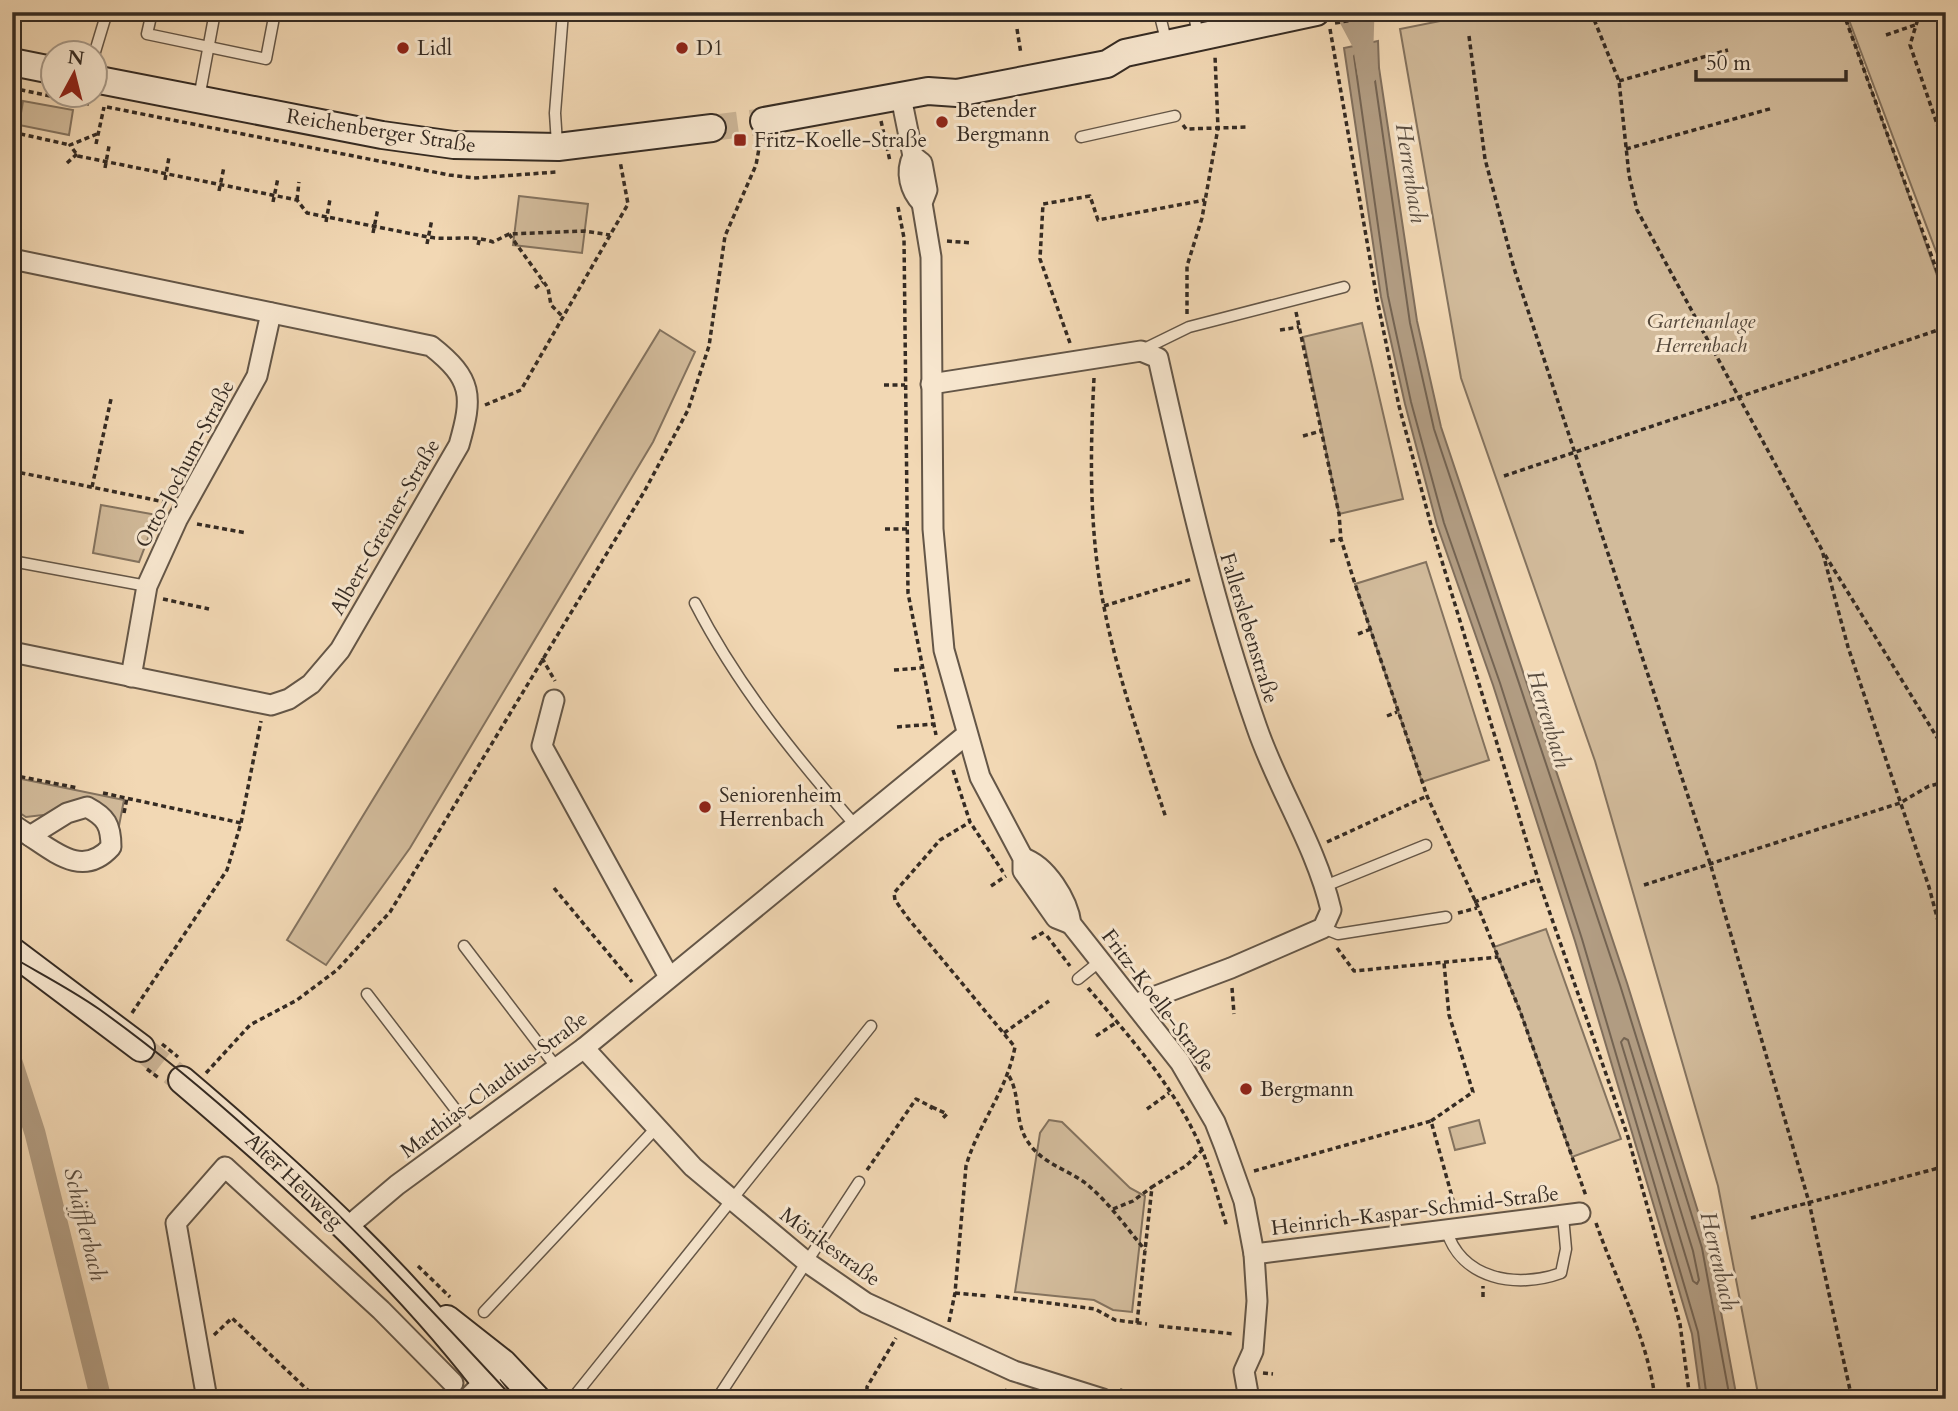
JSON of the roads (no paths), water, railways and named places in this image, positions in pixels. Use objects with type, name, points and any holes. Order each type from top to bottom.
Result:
[{"type":"street","points":[[763,127],[928,92],[954,76],[1103,47],[1125,53],[1202,35],[1327,22]]},
{"type":"street","points":[[12,62],[38,68]]},
{"type":"street","name":"Reichenberger Straße","points":[[108,82],[428,142],[519,148],[558,147],[618,142],[712,128]]},
{"type":"street","name":"Fritz-Koelle-Straße","points":[[901,97],[913,156],[908,166],[913,194],[922,203],[931,257],[935,575],[944,650],[966,735],[980,777],[1023,858],[1037,862],[1069,908],[1071,924],[1180,1062],[1215,1122],[1244,1200],[1254,1254],[1257,1301],[1253,1351],[1244,1371],[1250,1394]]},
{"type":"street","name":"Albert-Greiner-Straße","points":[[12,259],[431,346],[455,365],[468,389],[468,412],[459,445],[340,650],[312,684],[289,699],[271,705],[131,677]]},
{"type":"street","name":"Otto-Jochum-Straße","points":[[131,677],[146,591],[180,513],[257,376],[271,313]]},
{"type":"street","points":[[931,384],[1141,351]]},
{"type":"street","name":"Fallerslebenstraße","points":[[1141,351],[1158,358],[1222,625],[1270,767],[1325,886],[1331,910],[1326,934]]},
{"type":"street","points":[[12,652],[131,677]]},
{"type":"street","points":[[556,692],[542,746],[669,977]]},
{"type":"street","name":"Matthias-Claudius-Straße","points":[[345,1229],[397,1185],[584,1048],[966,735]]},
{"type":"street","points":[[12,824],[30,836]]},
{"type":"street","points":[[1135,1004],[1326,934]]},
{"type":"street","points":[[12,951],[141,1048]]},
{"type":"street","points":[[12,972],[80,1002]]},
{"type":"street","name":"Mörikestraße","points":[[584,1048],[693,1167],[808,1263],[866,1303],[1014,1371],[1109,1394]]},
{"type":"street","name":"Alter Heuweg","points":[[194,1077],[402,1286],[488,1385],[537,1399]]},
{"type":"street","points":[[207,1399],[176,1223],[225,1167],[381,1310],[453,1383]]},
{"type":"street","name":"Heinrich-Kaspar-Schmid-Straße","points":[[1254,1254],[1581,1212]]},
{"type":"street","points":[[381,1310],[402,1286]]},
{"type":"lane","points":[[99,38],[107,12]]},
{"type":"lane","points":[[152,12],[148,34],[266,59],[275,12]]},
{"type":"lane","points":[[199,99],[215,12]]},
{"type":"lane","points":[[558,147],[555,113],[563,12]]},
{"type":"lane","points":[[1159,12],[1167,44]]},
{"type":"lane","points":[[1081,137],[1175,116]]},
{"type":"lane","points":[[1141,351],[1189,327],[1344,287]]},
{"type":"lane","points":[[12,561],[146,591]]},
{"type":"lane","points":[[695,603],[738,679],[815,780],[855,825]]},
{"type":"lane","points":[[1325,886],[1426,845]]},
{"type":"lane","points":[[1326,934],[1446,917]]},
{"type":"lane","points":[[464,946],[557,1068]]},
{"type":"lane","points":[[1079,979],[1099,962]]},
{"type":"lane","points":[[367,994],[472,1131]]},
{"type":"lane","points":[[572,1399],[871,1026]]},
{"type":"lane","points":[[484,1312],[657,1127]]},
{"type":"lane","points":[[717,1399],[859,1182]]},
{"type":"lane","points":[[1453,1228],[1460,1258],[1472,1269],[1508,1280],[1540,1280],[1562,1273],[1566,1249],[1581,1212]]},
{"type":"water","points":[[1378,41],[1379,68],[1417,321],[1441,427],[1627,983],[1709,1247],[1737,1399],[1701,1399],[1692,1334],[1575,941],[1493,685],[1437,525],[1405,404],[1381,297],[1344,48]]},
{"type":"waterway","points":[[1346,12],[1362,42]]},
{"type":"waterway","name":"Herrenbach","points":[[1364,12],[1363,44],[1368,73]]},
{"type":"waterway","name":"Schäfflerbach","points":[[12,1062],[35,1133],[101,1399]]},
{"type":"tunnel","points":[[712,128],[764,121]]},
{"type":"tunnel","points":[[141,1048],[182,1080]]},
{"type":"tram line","points":[[12,957],[99,1009],[211,1097],[367,1243],[514,1399]]},
{"type":"place","name":"Lidl","points":[[403,48]]},
{"type":"place","name":"D1","points":[[682,48]]},
{"type":"place","name":"Betender Bergmann","points":[[942,122]]},
{"type":"place","name":"Fritz-Koelle-Straße","points":[[740,140]]},
{"type":"place","name":"Seniorenheim Herrenbach","points":[[705,807]]},
{"type":"place","name":"Bergmann","points":[[1246,1089]]},
{"type":"park label","name":"Gartenanlage Herrenbach","points":[[1701,333]]}]
